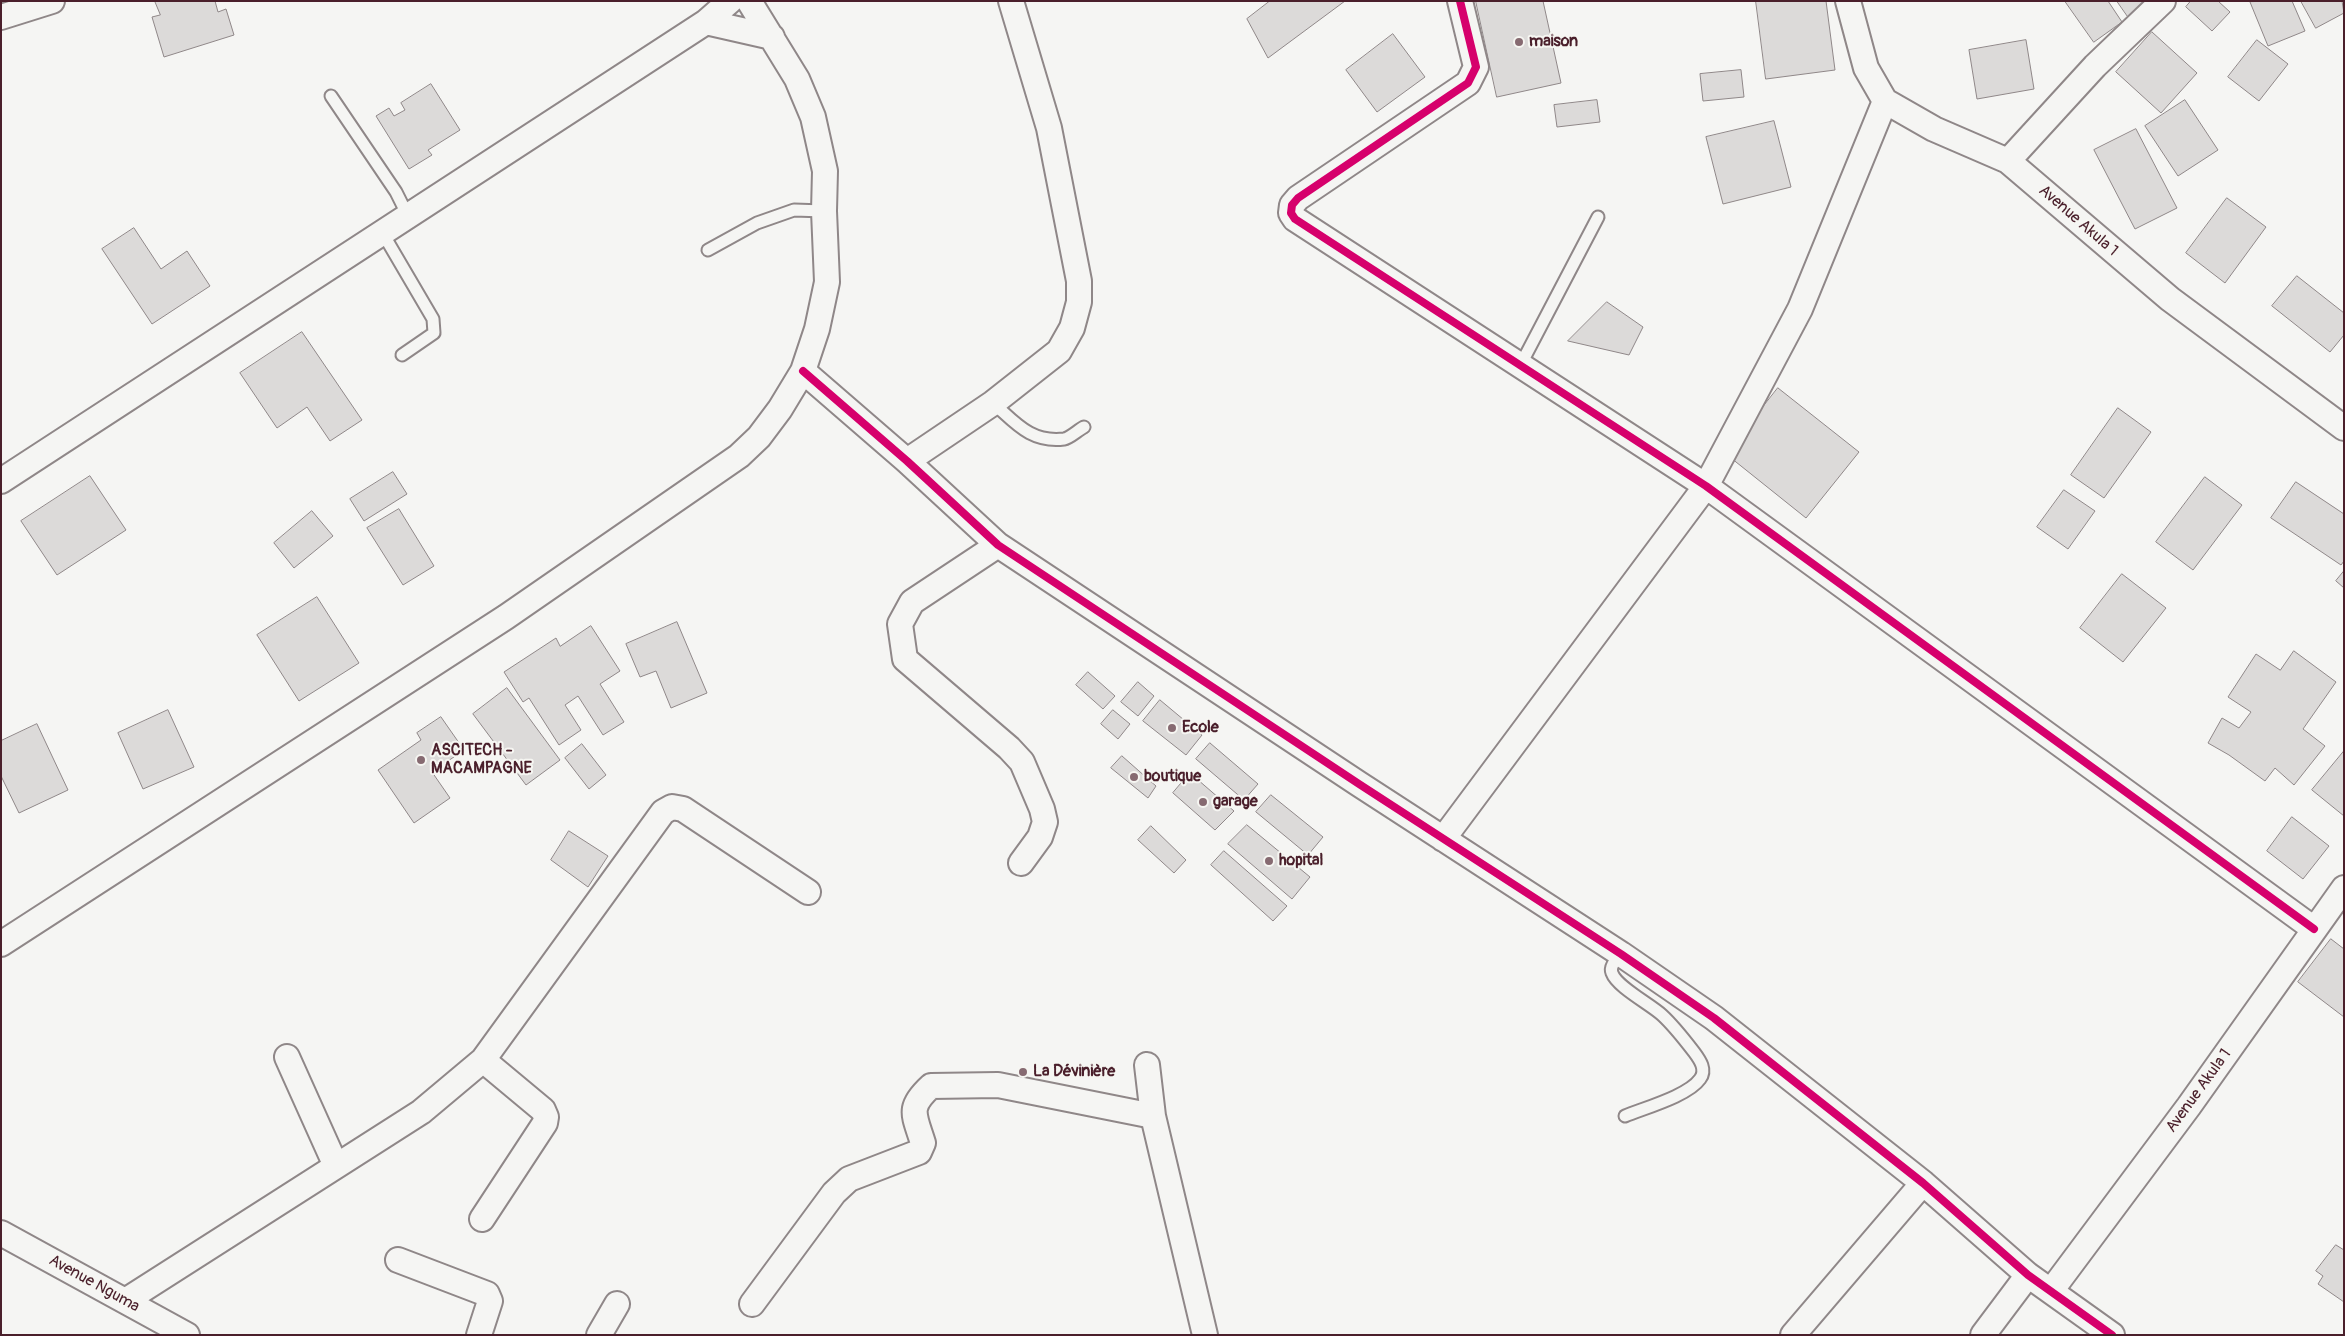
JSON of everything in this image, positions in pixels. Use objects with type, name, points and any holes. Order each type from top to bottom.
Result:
[{"type":"street","points":[[1,18],[52,1]]},
{"type":"street","points":[[1,481],[706,22],[730,1]]},
{"type":"street","points":[[1,944],[506,617],[739,456],[764,430],[803,370],[817,329],[828,282],[824,211],[825,171],[813,117],[798,78],[749,1]]},
{"type":"street","points":[[907,461],[993,403],[1059,351],[1072,328],[1079,302],[1079,281],[1049,128],[1011,1]]},
{"type":"street","points":[[1460,1],[1476,67],[1468,83],[1298,198],[1292,205],[1291,213],[1295,219],[1706,486],[2314,929]]},
{"type":"street","points":[[1444,839],[1706,486],[1800,309],[1885,101],[1866,68],[1848,1]]},
{"type":"street","points":[[2008,162],[2094,66],[2163,1]]},
{"type":"street","points":[[706,22],[772,37]]},
{"type":"street","name":"Avenue Akula 1","points":[[1885,101],[1934,129],[2008,162],[2170,299],[2344,428]]},
{"type":"street","points":[[803,370],[998,544],[1444,839],[1622,954],[1714,1018],[1923,1184],[2028,1274],[2112,1335]]},
{"type":"street","points":[[998,544],[912,602],[900,624],[905,659],[1009,748],[1022,762],[1042,809],[1045,822],[1040,838],[1021,863]]},
{"type":"street","points":[[125,1301],[434,1103],[483,1060],[663,812],[672,808],[683,809],[808,892]]},
{"type":"street","name":"Avenue Akula 1","points":[[2051,1291],[2189,1106],[2344,888]]},
{"type":"street","points":[[287,1057],[336,1166]]},
{"type":"street","points":[[482,1218],[545,1123],[546,1117],[543,1110],[483,1060]]},
{"type":"street","points":[[1147,1065],[1153,1116],[1205,1335]]},
{"type":"street","points":[[752,1304],[834,1193],[849,1179],[918,1152],[923,1143],[914,1113],[917,1099],[932,1086],[998,1085],[1153,1116]]},
{"type":"street","points":[[1792,1335],[1923,1184]]},
{"type":"street","name":"Avenue Nguma","points":[[1,1234],[186,1335]]},
{"type":"street","points":[[398,1260],[486,1294],[490,1301],[479,1335]]},
{"type":"street","points":[[1983,1335],[2028,1274]]},
{"type":"street","points":[[599,1335],[618,1304]]},
{"type":"lane","points":[[331,96],[396,192],[408,216]]},
{"type":"lane","points":[[708,250],[757,223],[794,210],[824,211]]},
{"type":"lane","points":[[1520,366],[1598,217]]},
{"type":"lane","points":[[382,232],[434,319],[434,333],[402,356]]},
{"type":"lane","points":[[993,403],[1023,431],[1041,437],[1065,439],[1084,427]]},
{"type":"lane","points":[[1622,954],[1612,967],[1612,973],[1618,981],[1662,1014],[1682,1035],[1701,1061],[1704,1070],[1700,1079],[1687,1090],[1625,1116]]},
{"type":"building","points":[[155,1],[215,1],[218,12],[226,9],[234,35],[164,57],[152,17],[160,15]]},
{"type":"building","points":[[1270,1],[1345,1],[1268,58],[1247,19]]},
{"type":"building","name":"maison","points":[[1476,1],[1543,1],[1561,83],[1497,97]]},
{"type":"building","points":[[1756,1],[1826,1],[1835,70],[1766,79]]},
{"type":"building","points":[[2065,1],[2108,1],[2122,22],[2094,42]]},
{"type":"building","points":[[2117,1],[2146,1],[2129,18]]},
{"type":"building","points":[[2191,1],[2218,1],[2230,12],[2212,31],[2186,7]]},
{"type":"building","points":[[2292,1],[2305,31],[2268,46],[2250,2]]},
{"type":"building","points":[[2301,1],[2342,1],[2344,13],[2316,28]]},
{"type":"building","points":[[2152,32],[2197,73],[2161,113],[2116,72]]},
{"type":"building","points":[[1393,34],[1425,77],[1377,112],[1346,70]]},
{"type":"building","points":[[2026,40],[2034,89],[1977,99],[1969,50]]},
{"type":"building","points":[[2257,40],[2288,64],[2259,101],[2228,77]]},
{"type":"building","points":[[1741,70],[1744,97],[1703,101],[1700,74]]},
{"type":"building","points":[[431,84],[460,130],[428,150],[432,155],[409,169],[376,116],[389,108],[394,116],[405,110],[401,103]]},
{"type":"building","points":[[1597,100],[1600,122],[1557,127],[1554,105]]},
{"type":"building","points":[[2185,100],[2218,150],[2178,176],[2145,126]]},
{"type":"building","points":[[1774,121],[1791,187],[1723,204],[1706,137]]},
{"type":"building","points":[[2136,129],[2177,208],[2135,229],[2094,150]]},
{"type":"building","points":[[2227,198],[2266,227],[2225,283],[2186,253]]},
{"type":"building","points":[[134,228],[161,269],[187,251],[210,286],[152,324],[102,249]]},
{"type":"building","points":[[2297,276],[2344,313],[2344,335],[2330,352],[2272,306]]},
{"type":"building","points":[[1607,302],[1643,327],[1629,355],[1568,341]]},
{"type":"building","points":[[302,332],[362,420],[330,441],[307,407],[277,428],[240,373]]},
{"type":"building","points":[[1778,388],[1859,452],[1806,518],[1726,454]]},
{"type":"building","points":[[2118,408],[2151,432],[2104,498],[2071,475]]},
{"type":"building","points":[[393,472],[407,494],[364,521],[350,499]]},
{"type":"building","points":[[90,476],[126,530],[57,575],[21,521]]},
{"type":"building","points":[[2205,477],[2242,505],[2193,570],[2156,542]]},
{"type":"building","points":[[2296,482],[2344,514],[2344,561],[2341,565],[2271,518]]},
{"type":"building","points":[[2064,490],[2095,511],[2068,549],[2037,527]]},
{"type":"building","points":[[399,509],[434,566],[403,585],[367,528]]},
{"type":"building","points":[[312,511],[333,536],[294,568],[274,543]]},
{"type":"building","points":[[2344,571],[2344,588],[2336,581]]},
{"type":"building","points":[[2122,574],[2166,608],[2123,662],[2080,628]]},
{"type":"building","points":[[317,597],[359,663],[299,701],[257,635]]},
{"type":"building","points":[[677,622],[707,693],[671,708],[656,671],[640,677],[626,644]]},
{"type":"building","points":[[591,626],[620,671],[600,684],[624,722],[603,735],[578,696],[565,705],[581,730],[559,745],[529,698],[523,702],[504,672],[556,638],[560,646]]},
{"type":"building","points":[[2294,651],[2336,682],[2303,729],[2325,746],[2294,785],[2275,768],[2265,781],[2229,755],[2208,743],[2222,718],[2239,728],[2251,712],[2228,697],[2256,654],[2280,670]]},
{"type":"building","points":[[1088,672],[1115,696],[1103,709],[1076,685]]},
{"type":"building","points":[[1138,682],[1154,696],[1138,716],[1121,702]]},
{"type":"building","points":[[507,688],[560,760],[526,785],[473,714]]},
{"type":"building","name":"Ecole","points":[[1160,700],[1202,735],[1186,755],[1143,721]]},
{"type":"building","points":[[168,710],[194,767],[143,789],[118,733]]},
{"type":"building","name":"boutique","points":[[1113,710],[1130,724],[1118,739],[1101,724]]},
{"type":"building","name":"ASCITECH - MACAMPAGNE","points":[[441,717],[464,750],[432,772],[450,798],[414,823],[378,770],[421,740],[417,733]]},
{"type":"building","points":[[37,724],[68,790],[19,813],[1,776],[1,741]]},
{"type":"building","points":[[1210,743],[1258,784],[1244,800],[1196,759]]},
{"type":"building","points":[[582,744],[606,775],[589,789],[565,758]]},
{"type":"building","points":[[2344,751],[2344,816],[2312,790]]},
{"type":"building","name":"boutique","points":[[1122,756],[1156,786],[1148,798],[1111,768]]},
{"type":"building","name":"garage","points":[[1190,773],[1234,811],[1215,830],[1173,793]]},
{"type":"building","points":[[1271,795],[1323,837],[1308,855],[1256,812]]},
{"type":"building","points":[[2292,817],[2329,846],[2303,879],[2267,851]]},
{"type":"building","name":"hopital","points":[[1247,825],[1310,877],[1292,899],[1228,844]]},
{"type":"building","points":[[1151,826],[1186,860],[1174,873],[1138,840]]},
{"type":"building","points":[[569,831],[608,856],[588,887],[551,860]]},
{"type":"building","points":[[1224,851],[1287,906],[1273,921],[1211,865]]},
{"type":"building","points":[[2331,939],[2344,949],[2344,1017],[2298,982]]},
{"type":"building","points":[[2336,1245],[2344,1250],[2344,1302],[2318,1284],[2323,1276],[2316,1271]]},
{"type":"cycle path","points":[[1460,1],[1476,67],[1468,83],[1298,198],[1292,205],[1291,213],[1295,219],[1706,486],[2314,929]]},
{"type":"cycle path","points":[[803,371],[907,461],[998,545],[1359,784],[1621,954],[1714,1018],[1923,1183],[2028,1275],[2112,1335]]},
{"type":"place","name":"maison","points":[[1519,42]]},
{"type":"place","name":"Ecole","points":[[1172,728]]},
{"type":"place","name":"ASCITECH - MACAMPAGNE","points":[[421,760]]},
{"type":"place","name":"boutique","points":[[1134,777]]},
{"type":"place","name":"garage","points":[[1203,802]]},
{"type":"place","name":"hopital","points":[[1269,861]]},
{"type":"place","name":"La Dévinière","points":[[1023,1072]]}]
